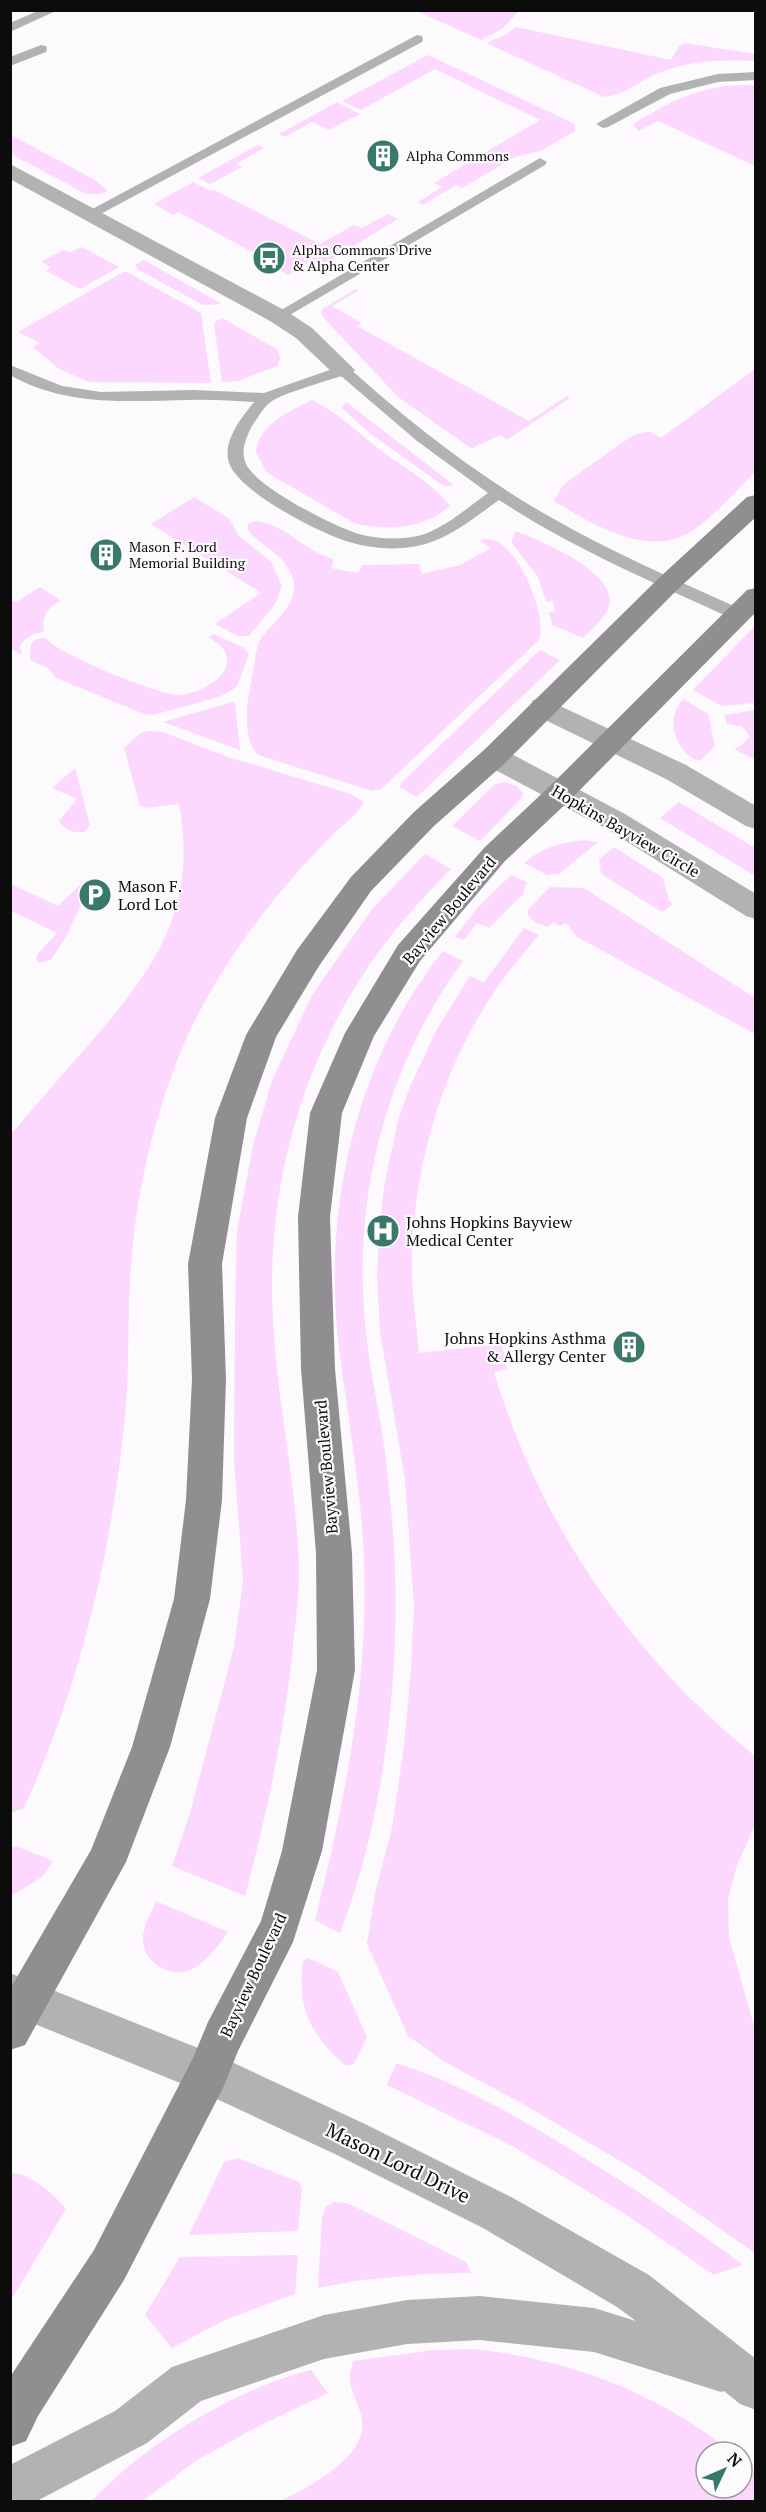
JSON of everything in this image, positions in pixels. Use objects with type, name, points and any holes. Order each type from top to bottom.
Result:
[{"type":"street","points":[[10,170],[278,316],[304,333],[342,370]]},
{"type":"street","points":[[17,2008],[106,1862],[151,1747],[192,1599],[204,1500],[209,1379],[205,1264],[231,1118],[261,1035],[308,958],[361,884],[424,819],[494,757],[669,583],[756,503]]},
{"type":"street","name":"Bayview Boulevard","points":[[10,2425],[22,2400],[108,2265],[208,2073],[223,2037],[279,1928],[302,1851],[336,1670],[334,1553],[318,1369],[314,1217],[326,1113],[360,1033],[409,953],[495,854],[561,792],[746,605]]},
{"type":"street","points":[[543,707],[676,772],[756,819]]},
{"type":"street","name":"Hopkins Bayview Circle","points":[[494,757],[615,821],[756,908]]},
{"type":"street","name":"Mason Lord Drive","points":[[17,2008],[208,2073],[350,2139],[498,2213],[633,2291],[749,2382]]},
{"type":"street","points":[[10,2490],[131,2427],[188,2383],[324,2337],[407,2322],[480,2318],[594,2331],[749,2382]]},
{"type":"lane","points":[[10,28],[52,10]]},
{"type":"lane","points":[[90,214],[417,39]]},
{"type":"lane","points":[[10,51],[35,46],[10,62]]},
{"type":"lane","points":[[603,124],[665,91],[718,78],[756,76]]},
{"type":"lane","points":[[278,316],[540,162]]},
{"type":"lane","points":[[10,369],[28,379],[59,390],[101,397],[194,395],[266,399],[342,370],[396,418],[500,492],[569,535],[669,583],[746,605]]},
{"type":"lane","points":[[266,399],[245,425],[237,445],[237,462],[245,477],[280,502],[353,538],[392,543],[420,541],[448,527],[500,492]]},
{"type":"shaded area","points":[[519,10],[502,29],[481,40],[417,11]]},
{"type":"shaded area","points":[[516,27],[671,60],[679,46],[685,43],[755,54],[755,61],[694,63],[659,73],[619,94],[604,97],[486,43],[507,34]]},
{"type":"shaded area","points":[[428,55],[575,124],[575,131],[540,151],[515,157],[462,188],[456,185],[423,205],[418,202],[442,187],[434,183],[540,120],[435,69],[361,110],[342,101]]},
{"type":"shaded area","points":[[755,85],[755,166],[658,121],[639,131],[634,126],[650,114],[692,94],[721,87]]},
{"type":"shaded area","points":[[337,102],[360,114],[329,130],[312,122],[285,137],[279,134]]},
{"type":"shaded area","points":[[11,135],[95,180],[108,191],[100,194],[86,194],[11,154]]},
{"type":"shaded area","points":[[258,145],[264,148],[236,164],[242,167],[210,184],[198,178]]},
{"type":"shaded area","points":[[193,182],[211,191],[214,190],[320,244],[354,225],[362,228],[388,214],[398,219],[321,266],[311,260],[288,275],[272,263],[179,212],[173,215],[154,204]]},
{"type":"shaded area","points":[[82,247],[119,267],[80,289],[46,271],[51,267],[41,262],[63,250],[71,252]]},
{"type":"shaded area","points":[[144,260],[222,304],[203,305],[137,269],[136,264]]},
{"type":"shaded area","points":[[125,271],[201,313],[211,383],[89,382],[59,369],[33,347],[40,343],[18,332]]},
{"type":"shaded area","points":[[356,289],[359,290],[332,306],[362,323],[357,326],[529,421],[567,396],[570,398],[507,440],[500,435],[474,449],[469,447],[398,397],[323,317],[321,311],[324,308]]},
{"type":"shaded area","points":[[224,319],[278,350],[280,358],[277,366],[238,381],[222,382],[214,324],[217,320]]},
{"type":"shaded area","points":[[755,369],[755,472],[719,509],[695,529],[678,538],[660,541],[641,540],[622,536],[586,520],[554,501],[563,485],[632,436],[648,431],[661,438]]},
{"type":"shaded area","points":[[312,400],[339,417],[380,450],[426,482],[450,506],[428,520],[416,524],[391,527],[366,526],[354,523],[266,472],[256,452],[263,433],[277,420]]},
{"type":"shaded area","points":[[346,402],[454,485],[445,487],[372,435],[342,408]]},
{"type":"shaded area","points":[[194,497],[230,519],[238,535],[271,562],[282,586],[276,603],[249,636],[238,636],[215,624],[261,593],[151,524]]},
{"type":"shaded area","points":[[257,521],[267,523],[314,551],[334,559],[331,568],[358,573],[362,565],[419,564],[422,574],[460,565],[491,548],[480,541],[492,540],[504,546],[525,574],[538,611],[541,627],[539,640],[381,789],[372,791],[258,755],[252,747],[247,725],[248,701],[257,650],[260,640],[289,605],[294,588],[293,579],[285,563],[247,529],[249,523]]},
{"type":"shaded area","points":[[516,531],[559,550],[590,570],[602,581],[609,593],[609,606],[601,619],[583,638],[552,625],[549,612],[555,611],[553,601],[546,602],[538,577],[511,542]]},
{"type":"shaded area","points":[[40,587],[61,601],[46,613],[44,632],[30,636],[20,646],[22,655],[11,649],[11,602],[18,601]]},
{"type":"shaded area","points":[[755,626],[755,703],[722,706],[693,690]]},
{"type":"shaded area","points":[[214,634],[244,648],[249,654],[237,686],[219,697],[153,715],[144,714],[56,678],[48,668],[30,660],[33,641],[46,638],[68,653],[107,672],[148,688],[183,695],[209,685],[223,673],[227,658],[223,648],[209,637]]},
{"type":"shaded area","points":[[540,650],[560,660],[417,797],[400,788],[401,783]]},
{"type":"shaded area","points":[[683,699],[708,714],[715,746],[697,761],[683,749],[675,733],[674,716]]},
{"type":"shaded area","points":[[235,703],[240,750],[163,722]]},
{"type":"shaded area","points":[[755,710],[755,759],[753,759],[734,749],[742,745],[749,737],[748,733],[741,726],[727,724],[724,715]]},
{"type":"shaded area","points":[[148,731],[163,732],[228,757],[351,794],[364,802],[356,813],[300,869],[243,941],[209,993],[182,1048],[171,1077],[150,1146],[136,1216],[130,1283],[125,1417],[112,1517],[102,1567],[91,1617],[62,1714],[24,1808],[11,1813],[11,1133],[130,994],[149,967],[176,909],[182,877],[183,842],[179,804],[148,808],[140,806],[124,748],[139,734]]},
{"type":"shaded area","points":[[75,768],[90,825],[85,832],[74,832],[61,824],[59,821],[77,799],[52,788]]},
{"type":"shaded area","points":[[505,782],[517,786],[523,793],[522,798],[480,841],[452,826],[495,784]]},
{"type":"shaded area","points":[[679,802],[755,848],[755,876],[660,818]]},
{"type":"shaded area","points":[[585,840],[598,842],[559,874],[547,875],[524,863],[553,846]]},
{"type":"shaded area","points":[[614,847],[663,878],[669,901],[673,904],[662,912],[601,874],[599,859]]},
{"type":"shaded area","points":[[425,854],[451,869],[401,923],[357,984],[312,1073],[296,1121],[284,1170],[276,1219],[272,1269],[273,1320],[278,1382],[295,1506],[298,1588],[290,1677],[280,1740],[268,1803],[245,1896],[172,1866],[190,1813],[234,1647],[243,1581],[234,1460],[237,1231],[253,1145],[272,1081],[312,995],[373,908]]},
{"type":"shaded area","points":[[511,875],[527,882],[523,894],[489,928],[477,923],[464,940],[455,937],[478,907]]},
{"type":"shaded area","points":[[83,882],[88,883],[89,887],[67,935],[51,960],[40,963],[36,960],[37,955],[57,933],[11,911],[11,884],[58,906]]},
{"type":"shaded area","points":[[550,887],[584,888],[755,998],[755,1034],[577,937],[566,923],[560,926],[553,922],[548,927],[532,920],[527,911]]},
{"type":"shaded area","points":[[524,928],[539,935],[501,982],[477,1020],[446,1084],[426,1151],[414,1221],[412,1256],[419,1353],[502,1344],[507,1369],[494,1372],[507,1413],[541,1491],[582,1564],[632,1633],[667,1674],[705,1713],[755,1757],[755,1825],[737,1865],[728,1899],[729,1938],[755,2029],[755,2253],[637,2171],[523,2104],[445,2062],[408,2036],[367,1944],[375,1893],[392,1828],[404,1746],[414,1606],[405,1480],[380,1332],[377,1275],[385,1181],[399,1117],[409,1089],[437,1029],[470,976],[484,982]]},
{"type":"shaded area","points":[[443,951],[463,961],[436,1001],[395,1087],[381,1132],[371,1179],[365,1226],[363,1274],[365,1322],[390,1494],[395,1581],[395,1632],[388,1735],[380,1787],[356,1886],[340,1933],[315,1920],[336,1831],[353,1741],[359,1696],[365,1604],[360,1505],[339,1349],[335,1297],[336,1244],[341,1191],[352,1140],[367,1089],[387,1040],[413,994]]},
{"type":"shaded area","points":[[16,1846],[53,1861],[42,1877],[11,1896],[11,1848]]},
{"type":"shaded area","points":[[156,1901],[228,1932],[203,1962],[190,1970],[176,1972],[163,1969],[151,1960],[143,1941],[145,1926]]},
{"type":"shaded area","points":[[308,1958],[338,1972],[367,2037],[354,2064],[346,2066],[323,2043],[309,2020],[302,1993],[303,1961]]},
{"type":"shaded area","points":[[396,2063],[493,2104],[539,2130],[665,2209],[743,2265],[714,2275],[622,2212],[514,2147],[387,2085]]},
{"type":"shaded area","points":[[238,2158],[299,2182],[302,2188],[298,2231],[189,2235],[224,2162]]},
{"type":"shaded area","points":[[11,2172],[27,2177],[42,2186],[66,2209],[11,2300]]},
{"type":"shaded area","points":[[334,2202],[347,2203],[466,2262],[471,2273],[425,2274],[355,2281],[318,2288],[322,2217],[326,2207]]},
{"type":"shaded area","points":[[298,2255],[295,2294],[227,2319],[172,2348],[145,2315],[180,2257]]},
{"type":"shaded area","points":[[474,2349],[543,2361],[577,2370],[642,2396],[673,2412],[715,2440],[694,2440],[694,2500],[754,2500],[754,2471],[755,2501],[281,2501],[334,2470],[355,2447],[361,2434],[362,2420],[351,2384],[353,2361],[433,2350]]},
{"type":"shaded area","points":[[311,2370],[328,2393],[257,2427],[197,2460],[143,2501],[92,2501],[137,2459],[193,2421],[253,2390],[282,2378]]},
{"type":"place","name":"Alpha Commons","points":[[383,156]]},
{"type":"place","name":"Alpha Commons Drive & Alpha Center","points":[[269,258]]},
{"type":"place","name":"Mason F. Lord Memorial Building","points":[[106,555]]},
{"type":"place","name":"Mason F. Lord Lot","points":[[95,895]]},
{"type":"place","name":"Johns Hopkins Bayview Medical Center","points":[[383,1231]]},
{"type":"place","name":"Johns Hopkins Asthma & Allergy Center","points":[[629,1347]]}]
